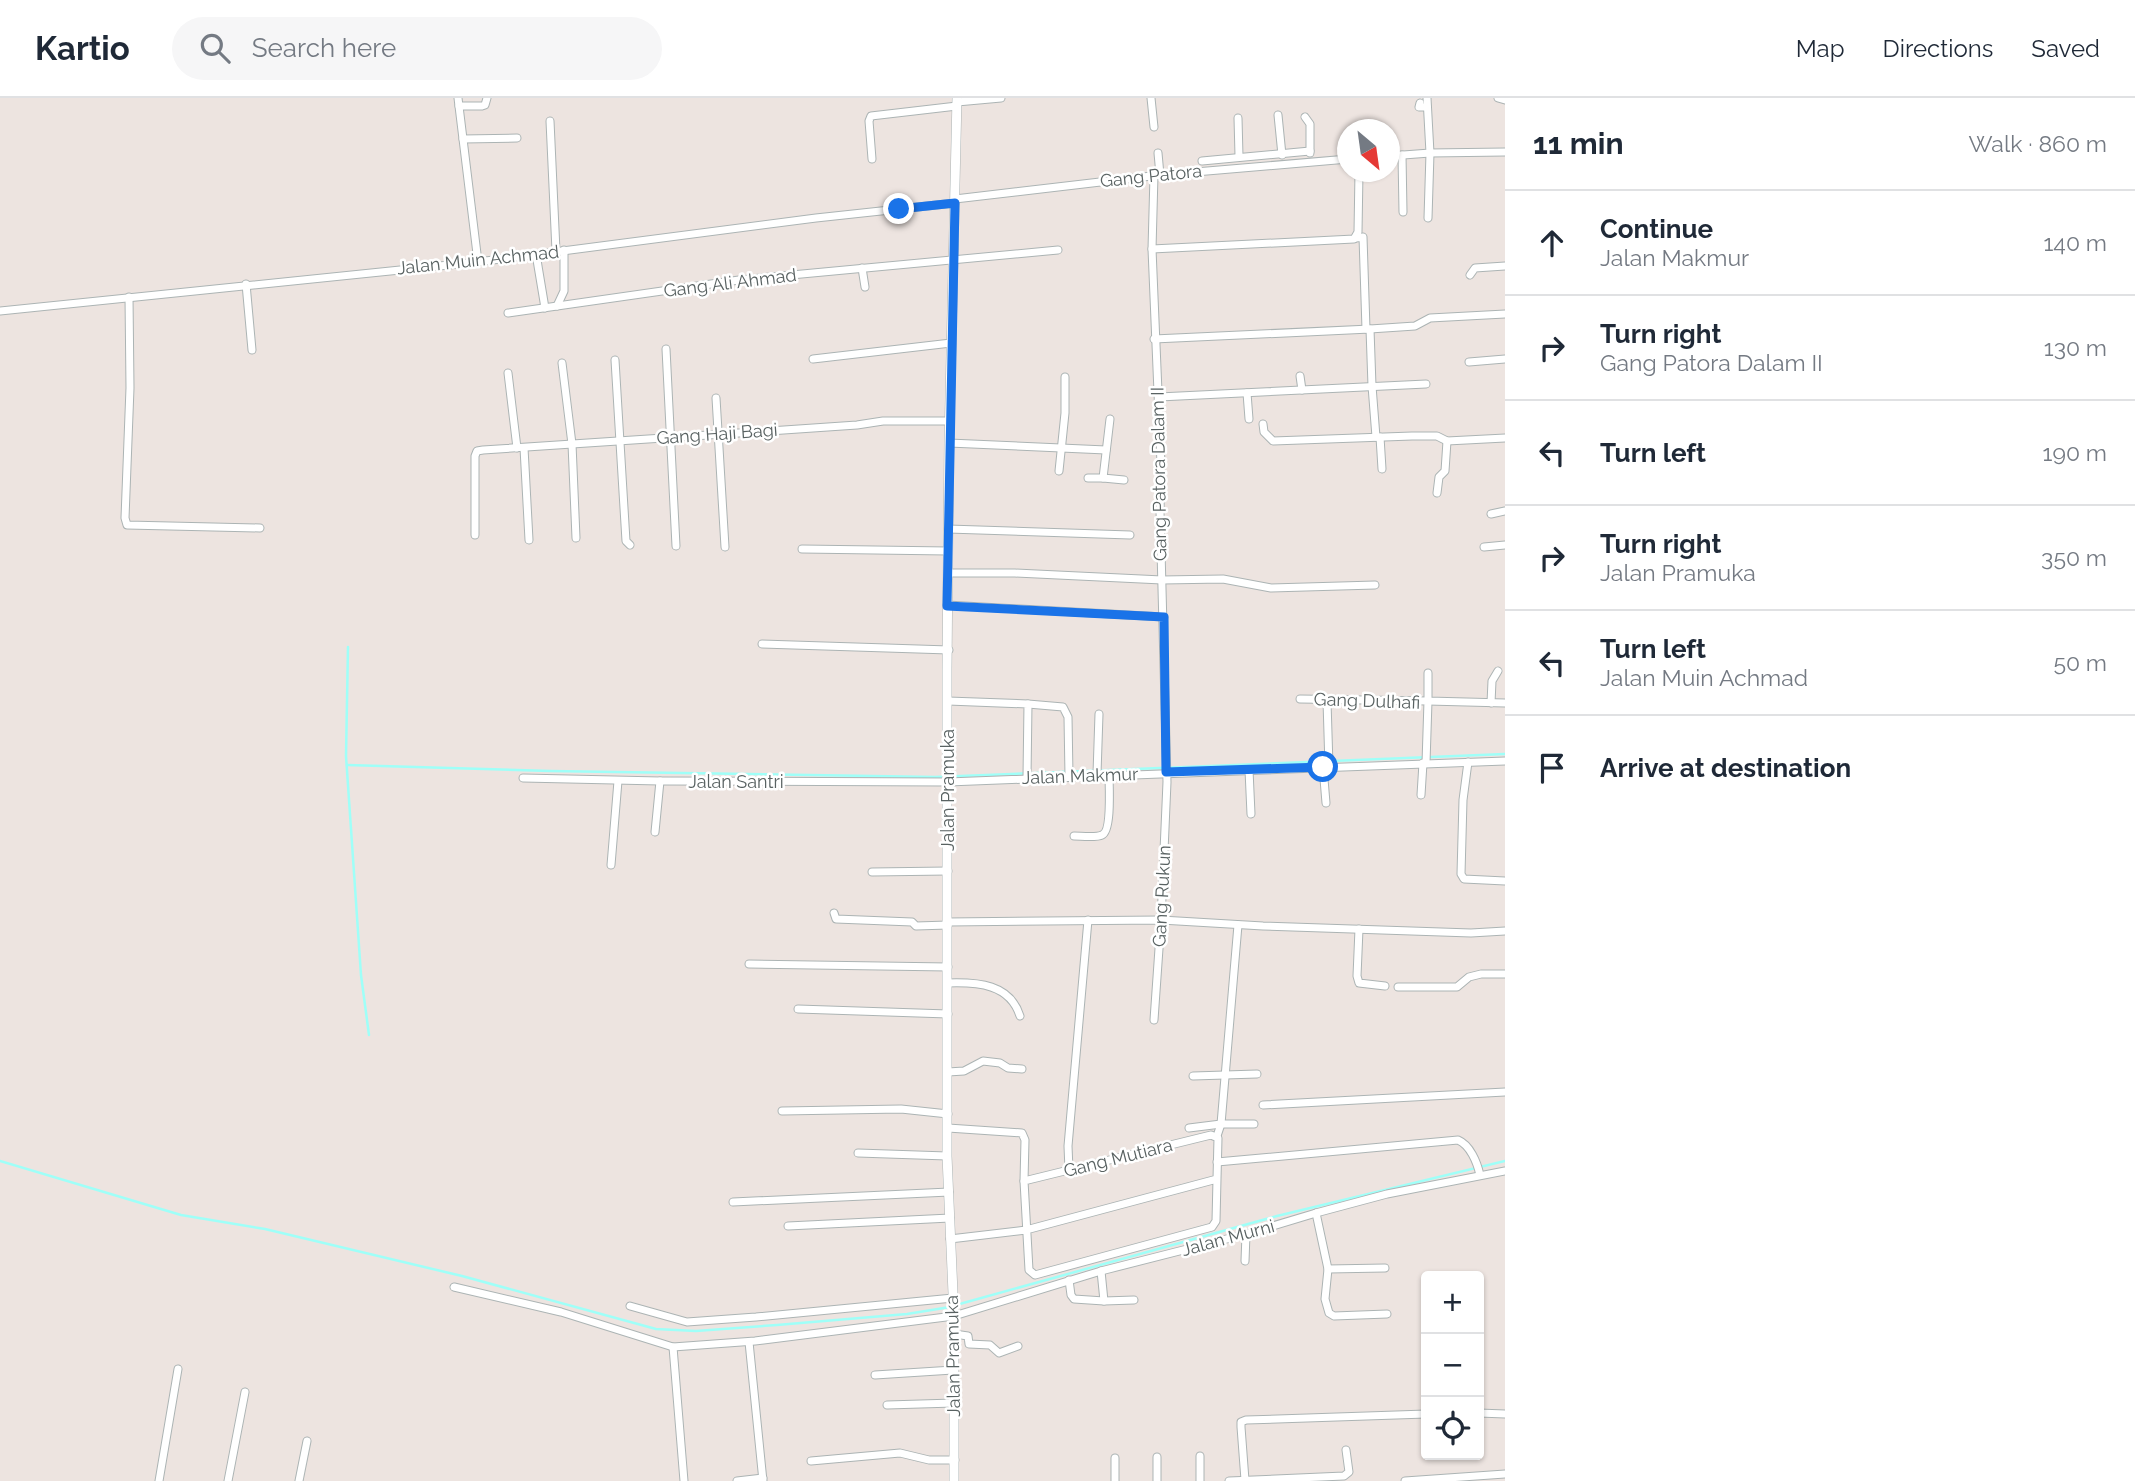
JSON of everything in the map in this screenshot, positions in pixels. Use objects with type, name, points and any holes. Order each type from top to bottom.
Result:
[{"type":"street","points":[[478,262],[458,102],[482,106],[487,98]]},
{"type":"street","points":[[872,159],[869,121],[871,116],[1001,98]]},
{"type":"street","points":[[1151,98],[1154,127]]},
{"type":"street","points":[[1498,98],[1505,100]]},
{"type":"street","points":[[1423,100],[1427,107],[1428,218]]},
{"type":"street","name":"Jalan Pramuka","points":[[954,1481],[954,1316],[947,1156],[947,606],[957,102]]},
{"type":"street","points":[[1278,115],[1282,163]]},
{"type":"street","points":[[1305,117],[1310,124],[1310,161]]},
{"type":"street","points":[[1238,118],[1245,166]]},
{"type":"street","points":[[550,121],[564,290],[557,306]]},
{"type":"street","points":[[463,139],[517,138]]},
{"type":"street","points":[[1419,144],[1426,153]]},
{"type":"street","points":[[1202,161],[1310,151]]},
{"type":"street","points":[[1403,212],[1402,155],[1505,152]]},
{"type":"street","name":"Gang Patora Dalam II","points":[[1158,153],[1152,249],[1154,339],[1159,397],[1166,769]]},
{"type":"street","points":[[1226,159],[1227,168]]},
{"type":"street","name":"Gang Patora","points":[[955,201],[1157,175],[1337,160]]},
{"type":"street","points":[[1356,238],[1359,182]]},
{"type":"street","name":"Jalan Muin Achmad","points":[[0,311],[478,262],[955,201]]},
{"type":"street","points":[[1152,249],[1363,237],[1372,386],[1382,469]]},
{"type":"street","name":"Gang Ali Ahmad","points":[[508,313],[739,280],[1058,250]]},
{"type":"street","points":[[536,254],[545,308]]},
{"type":"street","points":[[1470,275],[1475,268],[1505,266]]},
{"type":"street","points":[[862,268],[865,287]]},
{"type":"street","points":[[246,284],[252,350]]},
{"type":"street","points":[[129,297],[127,524],[260,528]]},
{"type":"street","points":[[1154,339],[1415,326],[1427,319],[1505,314]]},
{"type":"street","points":[[813,359],[951,343]]},
{"type":"street","points":[[666,349],[676,546]]},
{"type":"street","points":[[1469,362],[1505,359]]},
{"type":"street","points":[[615,360],[626,541],[629,545]]},
{"type":"street","points":[[562,363],[572,444],[576,538]]},
{"type":"street","points":[[508,373],[520,448],[529,540]]},
{"type":"street","points":[[1300,376],[1302,390]]},
{"type":"street","points":[[1059,471],[1065,413],[1065,377]]},
{"type":"street","points":[[1159,397],[1426,384]]},
{"type":"street","points":[[1247,393],[1248,419]]},
{"type":"street","points":[[716,398],[725,547]]},
{"type":"street","points":[[1103,478],[1110,419]]},
{"type":"street","name":"Gang Haji Bagi","points":[[475,535],[475,456],[483,450],[857,425],[883,421],[950,421]]},
{"type":"street","points":[[1263,424],[1264,432],[1273,441],[1378,437],[1505,438]]},
{"type":"street","points":[[1437,493],[1442,474],[1443,439]]},
{"type":"street","points":[[949,443],[1106,450]]},
{"type":"street","points":[[1088,478],[1124,480]]},
{"type":"street","points":[[1491,514],[1505,511]]},
{"type":"street","points":[[948,529],[1130,534]]},
{"type":"street","points":[[1484,547],[1495,550],[1505,545]]},
{"type":"street","points":[[802,549],[948,551]]},
{"type":"street","points":[[948,573],[1015,573],[1162,580],[1223,579],[1271,588],[1375,585]]},
{"type":"street","points":[[947,606],[1164,617]]},
{"type":"street","points":[[762,644],[949,650]]},
{"type":"street","points":[[1491,703],[1492,681],[1497,671]]},
{"type":"street","points":[[1428,673],[1428,701],[1505,703]]},
{"type":"street","name":"Gang Dulhafi","points":[[1300,699],[1428,701],[1426,759],[1421,795]]},
{"type":"street","points":[[948,701],[1063,707],[1068,717],[1069,773]]},
{"type":"street","points":[[1326,803],[1327,701]]},
{"type":"street","points":[[1027,774],[1028,704]]},
{"type":"street","points":[[1097,771],[1099,714]]},
{"type":"street","name":"Jalan Makmur","points":[[948,782],[1027,774],[1097,771],[1109,774],[1166,769],[1249,770],[1426,759],[1505,761]]},
{"type":"street","points":[[1468,762],[1463,800],[1461,874],[1464,879],[1505,881]]},
{"type":"street","name":"Gang Rukun","points":[[1154,1020],[1161,920],[1166,769]]},
{"type":"street","points":[[1249,770],[1251,814]]},
{"type":"street","points":[[1074,836],[1102,836],[1106,833],[1109,824],[1109,774]]},
{"type":"street","name":"Jalan Santri","points":[[523,778],[618,781],[948,782]]},
{"type":"street","points":[[611,865],[618,781]]},
{"type":"street","points":[[655,832],[660,781]]},
{"type":"street","points":[[872,872],[948,871]]},
{"type":"street","points":[[834,913],[836,919],[912,922],[916,926],[1161,920],[1471,933],[1505,931]]},
{"type":"street","points":[[1069,1170],[1068,1146],[1088,920]]},
{"type":"street","points":[[948,1128],[1022,1133],[1029,1270],[1035,1275],[1214,1234],[1217,1136],[1221,1124],[1238,925]]},
{"type":"street","points":[[1359,929],[1359,983],[1385,986]]},
{"type":"street","points":[[749,964],[948,967]]},
{"type":"street","points":[[1398,987],[1452,987],[1469,977],[1481,974],[1505,974]]},
{"type":"street","points":[[948,983],[993,986],[1011,996],[1020,1016]]},
{"type":"street","points":[[799,1009],[948,1014]]},
{"type":"street","points":[[948,1072],[971,1069],[977,1062],[983,1061],[1000,1062],[1008,1068],[1022,1069]]},
{"type":"street","points":[[1193,1076],[1257,1074]]},
{"type":"street","points":[[1263,1105],[1505,1092]]},
{"type":"street","points":[[782,1111],[912,1109],[948,1114]]},
{"type":"street","points":[[1189,1128],[1254,1124]]},
{"type":"street","name":"Gang Mutiara","points":[[1024,1181],[1206,1136],[1217,1136]]},
{"type":"street","points":[[1217,1162],[1458,1140],[1464,1143],[1479,1170]]},
{"type":"street","points":[[858,1153],[947,1156]]},
{"type":"street","name":"Jalan Murni","points":[[454,1287],[561,1312],[673,1346],[748,1342],[954,1316],[1214,1234],[1245,1234],[1479,1170],[1505,1171]]},
{"type":"street","points":[[950,1239],[1026,1230],[1217,1179]]},
{"type":"street","points":[[733,1202],[949,1192]]},
{"type":"street","points":[[1316,1213],[1328,1269],[1325,1299],[1329,1313],[1334,1316],[1387,1314]]},
{"type":"street","points":[[788,1226],[950,1219]]},
{"type":"street","points":[[1245,1234],[1245,1261]]},
{"type":"street","points":[[1328,1269],[1385,1268]]},
{"type":"street","points":[[1101,1271],[1104,1301]]},
{"type":"street","points":[[1069,1280],[1074,1299],[1135,1300]]},
{"type":"street","points":[[630,1306],[687,1322],[953,1298]]},
{"type":"street","points":[[954,1334],[968,1336],[970,1344],[990,1345],[999,1353],[1018,1346]]},
{"type":"street","points":[[737,1481],[763,1480],[748,1342]]},
{"type":"street","points":[[673,1346],[684,1481]]},
{"type":"street","points":[[159,1481],[178,1369]]},
{"type":"street","points":[[875,1375],[953,1370]]},
{"type":"street","points":[[228,1481],[245,1392]]},
{"type":"street","points":[[887,1405],[954,1403]]},
{"type":"street","points":[[1484,1413],[1505,1414]]},
{"type":"street","points":[[1245,1480],[1241,1422],[1421,1414]]},
{"type":"street","points":[[299,1481],[307,1441]]},
{"type":"street","points":[[1229,1481],[1344,1476],[1349,1472],[1346,1450]]},
{"type":"street","points":[[811,1461],[900,1453],[929,1460],[954,1460]]},
{"type":"street","points":[[1200,1456],[1200,1481]]},
{"type":"street","points":[[1157,1457],[1157,1481]]},
{"type":"street","points":[[1115,1458],[1115,1481]]},
{"type":"street","points":[[1405,1481],[1505,1474]]},
{"type":"waterway","points":[[348,647],[346,756],[361,975],[369,1035]]},
{"type":"waterway","points":[[347,765],[935,777],[1505,754]]},
{"type":"waterway","points":[[0,1161],[181,1215],[265,1229],[462,1276],[656,1329],[696,1331],[777,1325],[907,1314],[950,1307]]},
{"type":"waterway","points":[[956,1305],[1277,1216],[1505,1161]]},
{"type":"route","points":[[899,209],[955,203],[947,606],[1164,617],[1166,772],[1323,767]]}]
